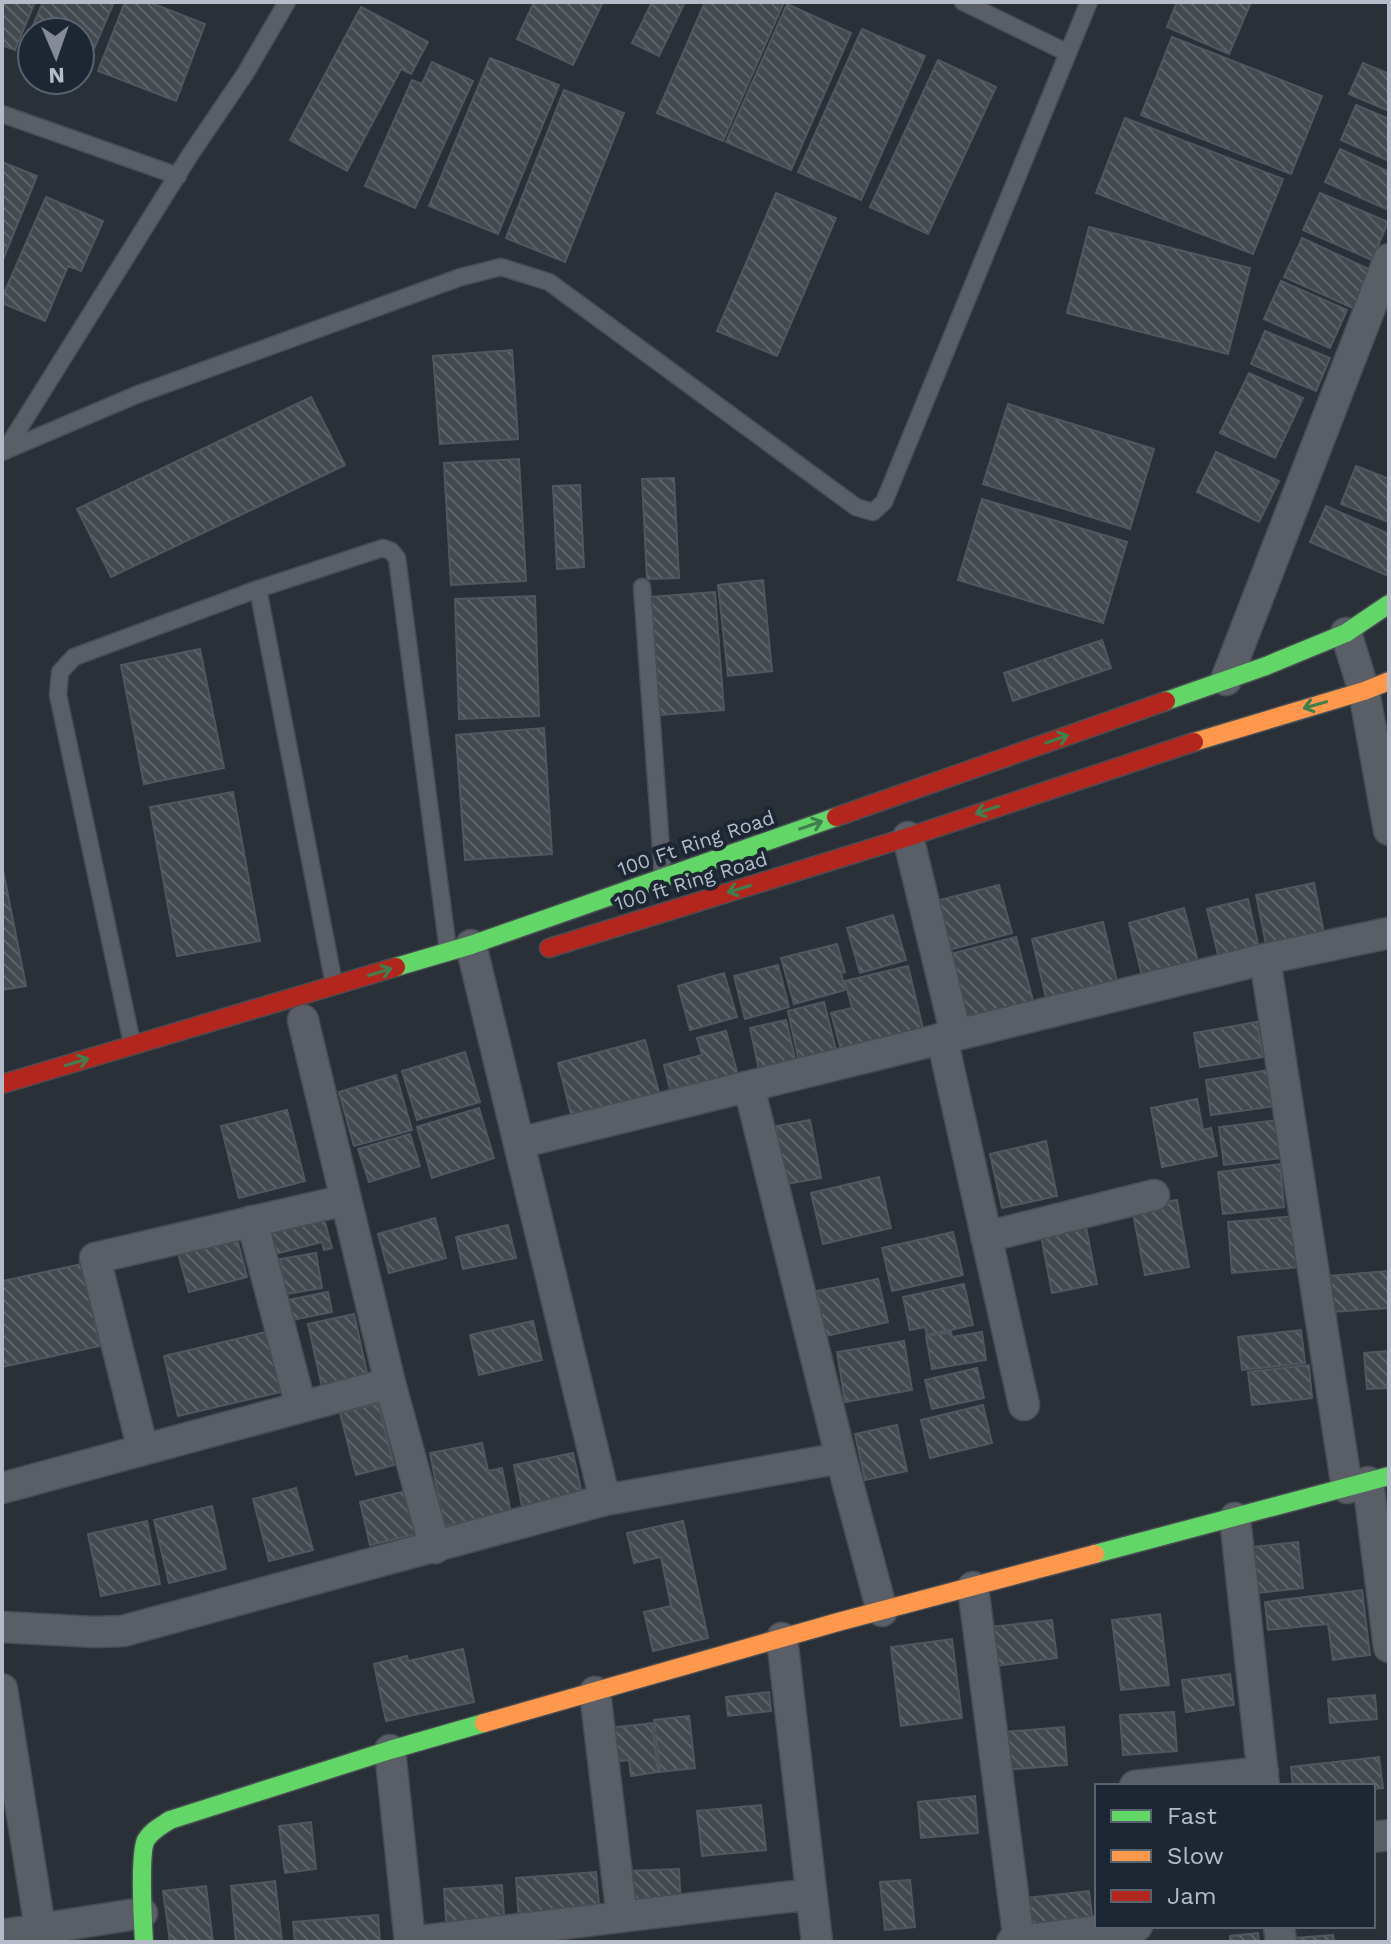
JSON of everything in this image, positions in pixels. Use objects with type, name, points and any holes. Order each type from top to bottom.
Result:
[{"type":"main road","name":"100 Ft Ring Road","points":[[2,1084],[334,985],[470,961],[663,877],[1226,680],[1346,633],[1389,604]]},
{"type":"main road","name":"100 ft Ring Road","points":[[537,951],[908,837],[1223,732],[1376,686]]},
{"type":"main road","points":[[143,1927],[144,1842],[154,1830],[170,1820],[390,1750],[782,1638],[1368,1482]]},
{"type":"street","points":[[1226,680],[1389,259]]},
{"type":"street","points":[[1346,633],[1376,686],[1389,830]]},
{"type":"street","points":[[908,837],[986,1237],[1024,1405]]},
{"type":"street","points":[[519,1143],[1265,959],[1389,933]]},
{"type":"street","points":[[1265,959],[1368,1482],[1389,1647]]},
{"type":"street","points":[[470,961],[519,1143],[605,1500]]},
{"type":"street","points":[[303,1020],[390,1383],[435,1548]]},
{"type":"street","points":[[749,1087],[882,1611]]},
{"type":"street","points":[[986,1237],[1154,1195]]},
{"type":"street","points":[[143,1450],[95,1258],[346,1200]]},
{"type":"street","points":[[252,1221],[301,1407]]},
{"type":"street","points":[[2,1488],[390,1383]]},
{"type":"street","points":[[2,1627],[123,1631],[605,1500],[841,1458]]},
{"type":"street","points":[[1172,1784],[1264,1779],[1235,1518]]},
{"type":"street","points":[[973,1587],[1019,1941]]},
{"type":"street","points":[[782,1638],[817,1942]]},
{"type":"street","points":[[2,1689],[40,1928]]},
{"type":"street","points":[[595,1692],[622,1917]]},
{"type":"street","points":[[390,1750],[411,1942],[811,1894]]},
{"type":"street","points":[[2,1935],[40,1928],[143,1927]]},
{"type":"street","points":[[1012,1942],[1121,1928]]},
{"type":"lane","points":[[3,451],[245,74],[287,2]]},
{"type":"lane","points":[[963,2],[1068,53]]},
{"type":"lane","points":[[3,451],[136,395],[461,277],[501,267],[549,282],[856,507],[873,512],[884,502],[1089,2]]},
{"type":"lane","points":[[2,114],[178,176]]},
{"type":"lane","points":[[133,1046],[58,695],[60,672],[74,657],[258,589],[383,548],[397,558],[470,961]]},
{"type":"lane","points":[[642,587],[663,877]]},
{"type":"lane","points":[[258,589],[334,985]]},
{"type":"building","points":[[2,2],[35,2],[29,16],[16,16],[15,50],[2,45]]},
{"type":"building","points":[[43,2],[114,2],[96,44],[96,16],[37,16]]},
{"type":"building","points":[[125,2],[149,2],[205,24],[176,101],[98,71]]},
{"type":"building","points":[[534,2],[603,2],[573,65],[517,39]]},
{"type":"building","points":[[652,2],[685,2],[659,56],[632,43]]},
{"type":"building","points":[[705,2],[784,2],[723,141],[657,113]]},
{"type":"building","points":[[1177,2],[1251,2],[1229,54],[1167,27]]},
{"type":"building","points":[[787,4],[851,33],[791,170],[726,142]]},
{"type":"building","points":[[361,7],[428,42],[411,74],[401,69],[347,171],[290,140]]},
{"type":"building","points":[[862,29],[925,56],[861,200],[798,172]]},
{"type":"building","points":[[1172,37],[1322,96],[1291,174],[1141,115]]},
{"type":"building","points":[[490,58],[559,85],[498,234],[429,206]]},
{"type":"building","points":[[938,60],[996,87],[928,234],[870,207]]},
{"type":"building","points":[[432,62],[473,81],[415,208],[365,186],[412,80],[422,84]]},
{"type":"building","points":[[1363,63],[1389,74],[1389,111],[1349,94]]},
{"type":"building","points":[[564,90],[624,113],[565,262],[506,238]]},
{"type":"building","points":[[1356,105],[1389,119],[1389,161],[1341,140]]},
{"type":"building","points":[[1125,118],[1283,179],[1253,254],[1096,193]]},
{"type":"building","points":[[1340,149],[1389,172],[1389,202],[1386,209],[1325,182]]},
{"type":"building","points":[[2,162],[37,176],[2,262]]},
{"type":"building","points":[[776,193],[836,218],[777,356],[717,331]]},
{"type":"building","points":[[1320,193],[1388,222],[1372,260],[1303,230]]},
{"type":"building","points":[[46,197],[103,221],[81,271],[68,266],[45,321],[2,303],[2,298]]},
{"type":"building","points":[[1089,227],[1250,268],[1228,354],[1067,313]]},
{"type":"building","points":[[1302,238],[1373,271],[1355,309],[1284,277]]},
{"type":"building","points":[[1281,281],[1347,310],[1330,348],[1264,319]]},
{"type":"building","points":[[1265,331],[1330,358],[1316,391],[1251,364]]},
{"type":"building","points":[[512,350],[518,439],[440,444],[433,356]]},
{"type":"building","points":[[1249,373],[1303,398],[1275,458],[1220,433]]},
{"type":"building","points":[[311,397],[345,465],[111,577],[77,509]]},
{"type":"building","points":[[1008,404],[1154,449],[1130,529],[983,484]]},
{"type":"building","points":[[1216,452],[1279,481],[1259,522],[1197,492]]},
{"type":"building","points":[[519,459],[526,581],[451,585],[444,463]]},
{"type":"building","points":[[1356,466],[1389,479],[1389,522],[1341,504]]},
{"type":"building","points":[[674,478],[679,578],[647,579],[642,479]]},
{"type":"building","points":[[580,485],[584,567],[557,569],[553,486]]},
{"type":"building","points":[[982,499],[1127,542],[1103,623],[958,580]]},
{"type":"building","points":[[1326,506],[1389,534],[1389,568],[1386,575],[1310,542]]},
{"type":"building","points":[[763,580],[772,671],[728,676],[718,585]]},
{"type":"building","points":[[715,592],[724,710],[659,715],[650,597]]},
{"type":"building","points":[[535,596],[539,716],[459,719],[455,599]]},
{"type":"building","points":[[1102,640],[1111,668],[1013,701],[1004,673]]},
{"type":"building","points":[[200,649],[224,768],[144,784],[121,665]]},
{"type":"building","points":[[544,728],[552,854],[465,860],[456,735]]},
{"type":"building","points":[[233,792],[260,941],[177,956],[150,807]]},
{"type":"building","points":[[2,865],[26,986],[2,990]]},
{"type":"building","points":[[1314,883],[1326,943],[1268,954],[1256,895]]},
{"type":"building","points":[[999,885],[1012,933],[945,951],[932,902]]},
{"type":"building","points":[[1248,899],[1261,958],[1221,967],[1207,909]]},
{"type":"building","points":[[1184,908],[1201,973],[1145,988],[1129,923]]},
{"type":"building","points":[[893,915],[906,960],[860,973],[847,928]]},
{"type":"building","points":[[1103,922],[1120,994],[1049,1010],[1032,939]]},
{"type":"building","points":[[1016,937],[1036,1012],[963,1031],[943,956]]},
{"type":"building","points":[[837,944],[845,972],[841,973],[845,990],[794,1004],[781,958]]},
{"type":"building","points":[[778,965],[789,1007],[745,1019],[734,976]]},
{"type":"building","points":[[908,966],[926,1041],[844,1061],[831,1013],[852,1008],[845,981]]},
{"type":"building","points":[[724,973],[737,1017],[690,1030],[678,986]]},
{"type":"building","points":[[824,1002],[839,1062],[801,1071],[788,1011]]},
{"type":"building","points":[[786,1020],[798,1071],[761,1079],[750,1028]]},
{"type":"building","points":[[1257,1022],[1263,1057],[1200,1067],[1194,1033]]},
{"type":"building","points":[[726,1031],[739,1079],[672,1097],[664,1065],[702,1055],[697,1038]]},
{"type":"building","points":[[645,1040],[662,1104],[574,1126],[558,1063]]},
{"type":"building","points":[[465,1052],[480,1102],[417,1120],[402,1071]]},
{"type":"building","points":[[1276,1069],[1282,1105],[1211,1115],[1206,1080]]},
{"type":"building","points":[[396,1075],[412,1130],[354,1146],[339,1092]]},
{"type":"building","points":[[1197,1099],[1203,1130],[1211,1128],[1217,1156],[1162,1167],[1151,1108]]},
{"type":"building","points":[[479,1108],[494,1158],[432,1178],[417,1127]]},
{"type":"building","points":[[287,1110],[305,1181],[239,1198],[221,1126]]},
{"type":"building","points":[[810,1120],[821,1178],[786,1184],[776,1126]]},
{"type":"building","points":[[1278,1120],[1282,1158],[1224,1165],[1219,1127]]},
{"type":"building","points":[[410,1134],[420,1166],[369,1182],[358,1149]]},
{"type":"building","points":[[1046,1141],[1057,1196],[1002,1208],[990,1154]]},
{"type":"building","points":[[1280,1164],[1284,1207],[1223,1214],[1218,1172]]},
{"type":"building","points":[[879,1177],[891,1228],[823,1244],[811,1193]]},
{"type":"building","points":[[1177,1200],[1189,1267],[1145,1275],[1132,1208]]},
{"type":"building","points":[[321,1208],[332,1248],[324,1250],[322,1242],[275,1254],[266,1222]]},
{"type":"building","points":[[1297,1216],[1301,1267],[1232,1273],[1228,1222]]},
{"type":"building","points":[[435,1218],[446,1258],[389,1273],[378,1234]]},
{"type":"building","points":[[508,1225],[516,1258],[463,1269],[456,1237]]},
{"type":"building","points":[[234,1227],[247,1277],[189,1292],[175,1243]]},
{"type":"building","points":[[1086,1227],[1097,1284],[1052,1293],[1041,1236]]},
{"type":"building","points":[[953,1232],[963,1275],[892,1291],[882,1248]]},
{"type":"building","points":[[316,1253],[322,1288],[286,1294],[280,1259]]},
{"type":"building","points":[[82,1264],[100,1346],[2,1367],[2,1281]]},
{"type":"building","points":[[1389,1271],[1389,1308],[1331,1312],[1328,1276]]},
{"type":"building","points":[[878,1279],[888,1322],[826,1336],[817,1291]]},
{"type":"building","points":[[964,1284],[973,1325],[927,1335],[925,1327],[910,1330],[903,1297]]},
{"type":"building","points":[[328,1292],[332,1312],[292,1320],[288,1300]]},
{"type":"building","points":[[354,1314],[368,1377],[322,1387],[308,1324]]},
{"type":"building","points":[[533,1321],[542,1360],[479,1375],[470,1335]]},
{"type":"building","points":[[1301,1330],[1305,1363],[1242,1370],[1238,1337]]},
{"type":"building","points":[[270,1331],[285,1391],[178,1416],[164,1356]]},
{"type":"building","points":[[951,1332],[952,1337],[982,1332],[986,1360],[932,1369],[926,1336]]},
{"type":"building","points":[[904,1341],[912,1390],[845,1402],[837,1352]]},
{"type":"building","points":[[1389,1351],[1389,1388],[1367,1389],[1364,1353]]},
{"type":"building","points":[[1309,1365],[1312,1398],[1252,1405],[1248,1372]]},
{"type":"building","points":[[977,1368],[984,1398],[932,1409],[925,1380]]},
{"type":"building","points":[[378,1403],[394,1465],[356,1475],[340,1413]]},
{"type":"building","points":[[983,1405],[992,1443],[930,1458],[921,1420]]},
{"type":"building","points":[[897,1425],[907,1471],[865,1480],[855,1434]]},
{"type":"building","points":[[482,1443],[488,1471],[502,1468],[511,1513],[444,1526],[430,1453]]},
{"type":"building","points":[[573,1453],[582,1494],[522,1506],[514,1465]]},
{"type":"building","points":[[296,1488],[313,1550],[269,1561],[253,1499]]},
{"type":"building","points":[[406,1491],[417,1534],[370,1545],[360,1502]]},
{"type":"building","points":[[212,1506],[226,1569],[169,1583],[154,1520]]},
{"type":"building","points":[[147,1521],[160,1584],[101,1596],[88,1534]]},
{"type":"building","points":[[683,1521],[708,1638],[653,1651],[644,1612],[671,1606],[661,1557],[634,1563],[627,1533]]},
{"type":"building","points":[[1298,1542],[1303,1588],[1257,1593],[1253,1547]]},
{"type":"building","points":[[1362,1590],[1370,1655],[1333,1660],[1328,1624],[1268,1630],[1265,1602]]},
{"type":"building","points":[[1160,1614],[1169,1685],[1121,1690],[1112,1620]]},
{"type":"building","points":[[1052,1620],[1057,1658],[996,1666],[991,1627]]},
{"type":"building","points":[[952,1639],[962,1718],[901,1726],[891,1647]]},
{"type":"building","points":[[463,1649],[474,1702],[386,1721],[374,1664],[407,1656],[408,1661]]},
{"type":"building","points":[[1230,1674],[1234,1705],[1186,1712],[1182,1680]]},
{"type":"building","points":[[769,1692],[771,1711],[728,1716],[726,1697]]},
{"type":"building","points":[[1375,1695],[1377,1719],[1330,1723],[1328,1699]]},
{"type":"building","points":[[1174,1712],[1177,1751],[1123,1755],[1120,1715]]},
{"type":"building","points":[[689,1716],[695,1768],[660,1772],[654,1720]]},
{"type":"building","points":[[652,1723],[658,1772],[631,1776],[629,1760],[613,1762],[609,1728]]},
{"type":"building","points":[[1064,1727],[1067,1765],[1005,1770],[1003,1732]]},
{"type":"building","points":[[1379,1757],[1383,1788],[1375,1789],[1375,1784],[1293,1784],[1291,1767]]},
{"type":"building","points":[[975,1796],[978,1833],[921,1838],[918,1802]]},
{"type":"building","points":[[761,1805],[766,1850],[702,1856],[697,1811]]},
{"type":"building","points":[[311,1822],[316,1869],[285,1873],[279,1826]]},
{"type":"building","points":[[679,1869],[681,1908],[628,1911],[626,1871]]},
{"type":"building","points":[[596,1872],[600,1915],[519,1921],[516,1878]]},
{"type":"building","points":[[910,1880],[915,1927],[885,1930],[880,1882]]},
{"type":"building","points":[[275,1881],[282,1942],[236,1942],[231,1886]]},
{"type":"building","points":[[502,1885],[505,1930],[447,1934],[444,1889]]},
{"type":"building","points":[[206,1886],[213,1942],[170,1942],[163,1891]]},
{"type":"building","points":[[1089,1891],[1094,1932],[1032,1938],[1027,1898]]},
{"type":"building","points":[[378,1915],[380,1942],[295,1942],[293,1922]]},
{"type":"building","points":[[1258,1933],[1259,1942],[1230,1942],[1230,1936]]},
{"type":"building","points":[[1333,1935],[1334,1942],[1296,1942],[1295,1938]]},
{"type":"traffic: fast","points":[[1166,701],[1266,666],[1346,633],[1389,604]]},
{"type":"traffic: fast","points":[[396,967],[471,945],[836,817]]},
{"type":"traffic: fast","points":[[1095,1554],[1389,1476]]},
{"type":"traffic: fast","points":[[144,1942],[144,1847],[148,1837],[163,1824],[390,1750],[484,1723]]},
{"type":"traffic: slow","points":[[1194,742],[1389,681]]},
{"type":"traffic: slow","points":[[484,1723],[838,1622],[1095,1554]]},
{"type":"traffic: jam","points":[[836,817],[1166,701]]},
{"type":"traffic: jam","points":[[549,948],[908,837],[1194,742]]},
{"type":"traffic: jam","points":[[2,1084],[396,967]]}]
